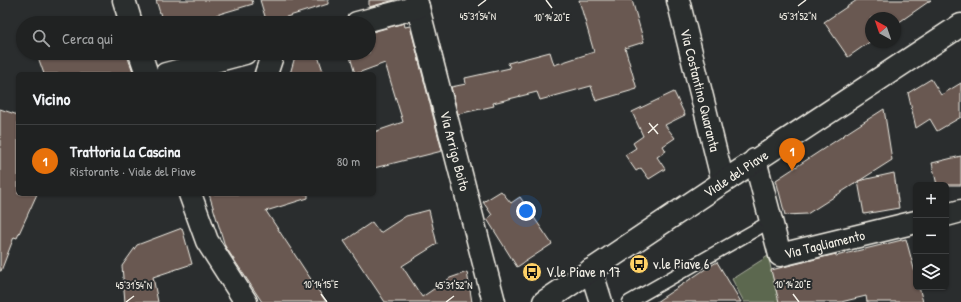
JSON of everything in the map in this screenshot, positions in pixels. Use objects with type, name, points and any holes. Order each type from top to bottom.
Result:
[{"type":"street","points":[[124,0],[129,16]]},
{"type":"street","name":"Via Costantino Quaranta","points":[[678,0],[723,182]]},
{"type":"street","points":[[376,17],[417,3]]},
{"type":"street","name":"Via Arrigo Boito","points":[[417,3],[494,302]]},
{"type":"street","name":"Viale del Piave","points":[[544,302],[755,160],[961,25]]},
{"type":"street","points":[[142,60],[146,72]]},
{"type":"street","points":[[174,72],[219,60]]},
{"type":"street","points":[[267,72],[271,60]]},
{"type":"street","name":"Via Tagliamento","points":[[755,160],[780,255],[913,223]]},
{"type":"street","points":[[191,196],[207,241],[246,302]]},
{"type":"street","points":[[949,214],[961,211]]},
{"type":"street","points":[[591,270],[601,302]]},
{"type":"lane","points":[[629,302],[771,221]]},
{"type":"green space","points":[[768,256],[779,302],[744,302],[732,279]]},
{"type":"building","points":[[156,0],[252,0],[253,4],[216,16],[161,16]]},
{"type":"building","points":[[260,0],[328,0],[328,4],[289,16],[265,16]]},
{"type":"building","points":[[369,0],[395,0],[369,7]]},
{"type":"building","points":[[579,0],[632,0],[644,42],[625,48],[637,89],[596,101],[591,86],[540,100],[537,92],[493,103],[494,106],[458,114],[451,87],[466,84],[465,78],[510,68],[508,63],[550,52],[554,65],[594,52]]},
{"type":"building","points":[[857,0],[931,0],[901,21],[901,12],[865,12],[865,45],[848,57],[824,22]]},
{"type":"building","points":[[404,23],[405,27],[410,26],[442,151],[376,168],[376,131],[403,122],[385,63],[360,72],[354,72],[351,60],[376,60],[376,31]]},
{"type":"building","points":[[39,60],[129,60],[133,72],[43,72]]},
{"type":"building","points":[[294,60],[319,60],[323,72],[291,72]]},
{"type":"building","points":[[931,79],[941,95],[961,83],[961,117],[937,131],[930,119],[916,128],[908,93]]},
{"type":"building","points":[[674,92],[685,115],[665,125],[675,138],[663,146],[666,151],[657,157],[665,169],[649,179],[641,168],[636,171],[625,155],[636,148],[633,143],[643,136],[632,112]]},
{"type":"building","points":[[0,109],[16,114],[16,196],[36,196],[17,238],[14,237],[0,271]]},
{"type":"building","points":[[884,109],[892,160],[807,214],[785,215],[776,180]]},
{"type":"building","points":[[961,156],[961,185],[949,185],[949,182],[936,182],[932,163]]},
{"type":"building","points":[[894,173],[899,208],[864,214],[858,181]]},
{"type":"building","points":[[501,191],[511,203],[520,197],[552,244],[517,267],[487,219],[492,215],[483,202]]},
{"type":"building","points":[[210,196],[308,196],[308,198],[266,211],[326,302],[262,302],[225,246]]},
{"type":"building","points":[[429,210],[437,244],[402,266],[422,297],[450,278],[467,272],[472,302],[385,302],[344,241],[372,222],[380,233],[406,216]]},
{"type":"building","points":[[182,228],[192,264],[153,277],[158,302],[125,302],[122,266],[137,245]]},
{"type":"building","points":[[906,239],[913,265],[913,290],[920,290],[923,302],[867,302],[866,296],[841,302],[779,302],[771,270],[836,254],[836,256]]},
{"type":"building","points":[[717,262],[741,302],[656,302],[707,268]]},
{"type":"place","name":"Trattoria La Cascina","points":[[792,171]]},
{"type":"place","name":"v.le Piave 6","points":[[639,264]]},
{"type":"place","name":"V.le Piave n 17","points":[[532,272]]}]
